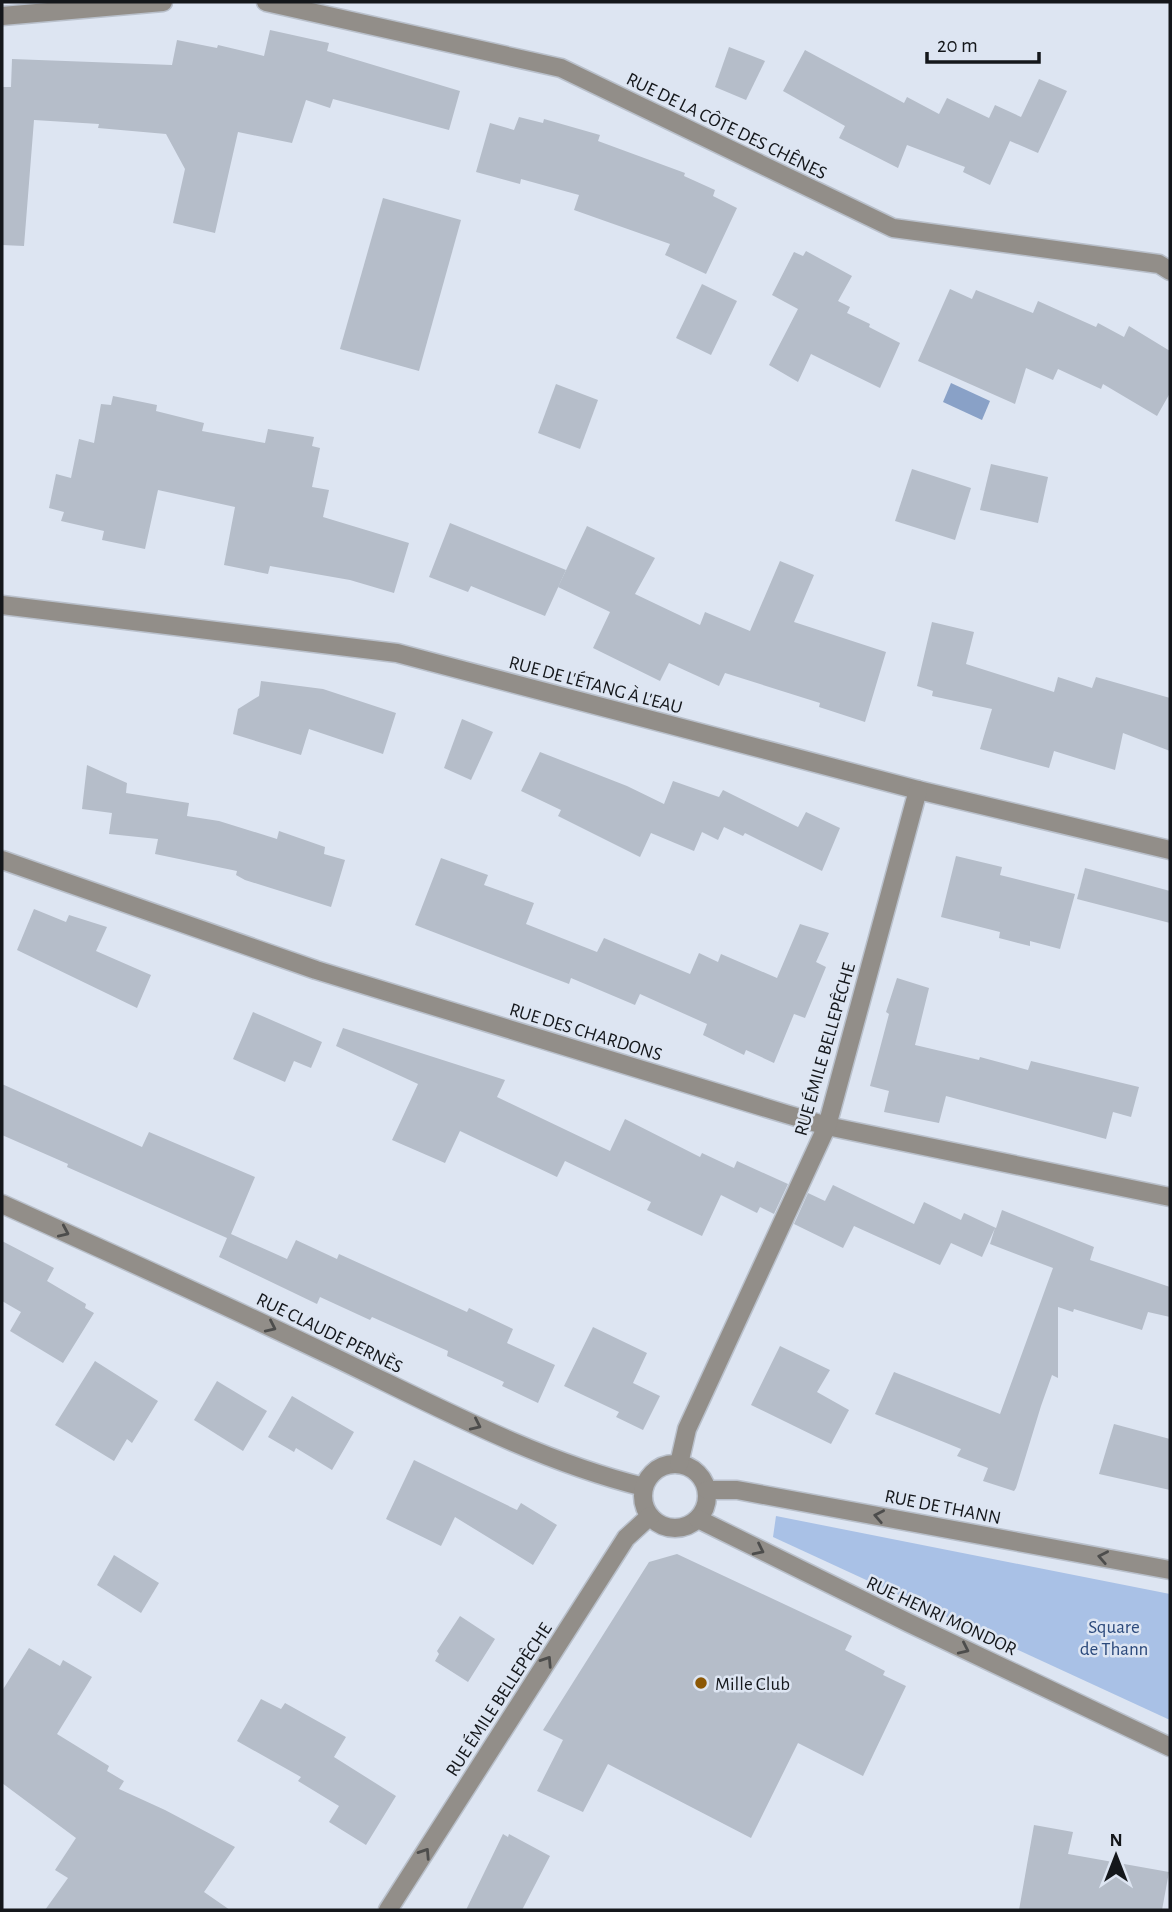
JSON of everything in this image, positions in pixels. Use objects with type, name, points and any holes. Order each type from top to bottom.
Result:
[{"type":"street","points":[[2,16],[163,2]]},
{"type":"street","name":"RUE DE LA CÔTE DES CHÊNES","points":[[266,2],[561,68],[892,228],[1159,264],[1170,271]]},
{"type":"street","name":"RUE DE L'ÉTANG À L'EAU","points":[[2,605],[397,653],[918,790],[1170,850]]},
{"type":"street","name":"RUE ÉMILE BELLEPÊCHE","points":[[679,1464],[687,1429],[827,1126],[918,790]]},
{"type":"street","name":"RUE DES CHARDONS","points":[[2,860],[316,970],[827,1126],[1170,1197]]},
{"type":"street","name":"RUE CLAUDE PERNÈS","points":[[2,1204],[255,1319],[530,1450],[596,1475],[644,1487]]},
{"type":"street","points":[[670,1464],[679,1464],[689,1466],[697,1472],[707,1490],[704,1511],[689,1526],[668,1527],[657,1523],[650,1516],[643,1497],[644,1487],[654,1472],[670,1464]]},
{"type":"street","name":"RUE DE THANN","points":[[707,1490],[737,1490],[1170,1570]]},
{"type":"street","name":"RUE ÉMILE BELLEPÊCHE","points":[[388,1910],[626,1538],[650,1516]]},
{"type":"street","name":"RUE HENRI MONDOR","points":[[698,1519],[1170,1746]]},
{"type":"green space","name":"Square de Thann","points":[[776,1516],[1170,1594],[1170,1720],[773,1537]]},
{"type":"shaded area","points":[[951,383],[990,401],[982,420],[943,402]]},
{"type":"building","points":[[270,30],[329,43],[327,51],[460,91],[449,130],[333,99],[330,108],[306,100],[292,143],[238,132],[215,233],[173,223],[185,169],[166,134],[98,128],[99,124],[34,120],[24,246],[2,245],[2,87],[11,87],[12,59],[172,65],[177,40],[217,48],[218,45],[264,56]]},
{"type":"building","points":[[729,47],[765,61],[746,100],[715,87]]},
{"type":"building","points":[[805,50],[904,103],[907,97],[939,114],[947,98],[989,118],[995,105],[1021,117],[1039,79],[1067,91],[1038,153],[1010,141],[990,185],[963,172],[965,167],[907,145],[898,168],[839,138],[845,126],[783,91]]},
{"type":"building","points":[[519,117],[543,123],[544,119],[600,135],[598,141],[685,173],[684,176],[715,190],[713,196],[737,208],[706,274],[665,255],[670,244],[574,210],[579,195],[521,179],[520,184],[476,172],[490,123],[514,130]]},
{"type":"building","points":[[383,198],[461,220],[419,371],[340,349]]},
{"type":"building","points":[[806,251],[852,276],[838,301],[850,307],[847,313],[900,343],[880,388],[811,354],[798,382],[769,365],[798,309],[772,295],[794,252],[803,256]]},
{"type":"building","points":[[702,284],[737,301],[711,355],[676,338]]},
{"type":"building","points":[[950,289],[972,299],[976,290],[1033,313],[1038,301],[1096,327],[1098,323],[1124,337],[1129,326],[1170,351],[1170,393],[1157,416],[1103,384],[1101,389],[1058,369],[1053,380],[1026,368],[1015,404],[918,361]]},
{"type":"building","points":[[556,384],[598,400],[580,449],[538,433]]},
{"type":"building","points":[[113,396],[157,405],[156,411],[204,423],[202,431],[265,443],[268,429],[314,437],[312,446],[320,448],[312,487],[329,490],[323,517],[409,543],[394,593],[350,580],[270,566],[268,574],[224,565],[235,507],[158,490],[145,549],[102,540],[104,531],[61,521],[64,512],[49,508],[56,474],[71,478],[79,439],[94,443],[101,404],[111,405]]},
{"type":"building","points":[[991,464],[1048,477],[1038,523],[980,510]]},
{"type":"building","points":[[912,469],[971,488],[955,540],[895,521]]},
{"type":"building","points":[[450,523],[566,570],[545,616],[471,586],[468,592],[429,577]]},
{"type":"building","points":[[587,526],[655,558],[635,594],[700,625],[705,612],[750,631],[780,561],[814,575],[794,622],[886,652],[865,722],[819,707],[820,703],[725,673],[719,686],[669,663],[660,681],[593,648],[610,612],[558,587]]},
{"type":"building","points":[[932,622],[974,632],[966,664],[1054,692],[1058,677],[1092,688],[1096,677],[1170,698],[1170,751],[1123,733],[1115,770],[1054,751],[1049,768],[980,749],[992,709],[932,696],[933,691],[917,686]]},
{"type":"building","points":[[261,681],[323,689],[396,713],[383,754],[309,729],[301,755],[233,734],[238,709],[259,696]]},
{"type":"building","points":[[462,719],[493,732],[471,780],[444,768]]},
{"type":"building","points":[[540,752],[627,786],[664,804],[673,781],[719,797],[723,790],[798,827],[806,812],[840,828],[822,871],[745,833],[743,836],[724,827],[718,840],[702,832],[694,851],[651,833],[640,857],[558,816],[561,810],[521,791]]},
{"type":"building","points":[[87,765],[127,783],[126,793],[189,803],[187,816],[219,821],[277,839],[279,831],[325,847],[324,854],[345,860],[331,907],[245,880],[236,875],[237,871],[155,854],[158,839],[109,834],[112,813],[82,809]]},
{"type":"building","points":[[956,856],[1002,867],[1000,875],[1075,894],[1060,949],[1030,941],[1030,946],[999,938],[1000,932],[941,917]]},
{"type":"building","points":[[441,858],[488,875],[484,885],[534,903],[526,924],[597,952],[604,938],[690,974],[699,953],[718,962],[721,954],[777,978],[800,924],[829,933],[816,962],[826,967],[805,1018],[794,1014],[774,1063],[746,1050],[744,1055],[703,1035],[707,1024],[640,994],[635,1005],[571,978],[569,984],[415,925]]},
{"type":"building","points":[[1085,868],[1170,891],[1170,923],[1077,899]]},
{"type":"building","points":[[34,909],[66,922],[69,915],[107,927],[96,951],[151,975],[137,1008],[17,950]]},
{"type":"building","points":[[897,978],[929,988],[915,1045],[979,1060],[980,1057],[1028,1070],[1031,1061],[1139,1087],[1131,1117],[1113,1112],[1106,1139],[946,1096],[939,1123],[884,1112],[889,1091],[870,1086],[889,1014],[886,1012]]},
{"type":"building","points":[[253,1012],[322,1042],[311,1068],[294,1061],[285,1082],[233,1059]]},
{"type":"building","points":[[343,1028],[505,1080],[497,1097],[610,1151],[625,1119],[700,1157],[702,1153],[734,1168],[737,1161],[788,1184],[774,1214],[760,1207],[757,1213],[721,1195],[702,1236],[647,1210],[651,1202],[565,1161],[557,1177],[460,1131],[445,1163],[392,1140],[418,1084],[336,1046]]},
{"type":"building","points":[[2,1084],[142,1147],[149,1132],[255,1177],[231,1234],[287,1259],[296,1240],[337,1259],[339,1254],[467,1312],[469,1308],[513,1329],[507,1343],[555,1365],[538,1403],[502,1386],[504,1382],[447,1356],[448,1351],[320,1297],[317,1304],[219,1257],[227,1238],[2,1135]]},
{"type":"building","points":[[833,1185],[914,1224],[924,1202],[961,1220],[964,1213],[996,1228],[1002,1210],[1094,1247],[1090,1260],[1170,1287],[1170,1317],[1148,1312],[1142,1330],[1074,1309],[1073,1312],[1058,1307],[1058,1378],[1052,1375],[1016,1488],[1014,1491],[983,1481],[988,1468],[957,1456],[961,1449],[875,1414],[894,1372],[1000,1414],[1053,1268],[990,1244],[995,1228],[982,1257],[951,1243],[940,1265],[854,1226],[843,1248],[794,1224],[808,1193],[825,1201]]},
{"type":"building","points":[[2,1241],[54,1268],[47,1281],[86,1304],[85,1308],[94,1313],[63,1363],[10,1331],[21,1312],[2,1301]]},
{"type":"building","points":[[593,1327],[647,1353],[633,1383],[660,1396],[643,1430],[616,1417],[619,1412],[564,1386]]},
{"type":"building","points":[[780,1346],[830,1370],[817,1392],[849,1410],[831,1444],[751,1405]]},
{"type":"building","points":[[95,1361],[158,1401],[132,1443],[127,1439],[114,1461],[55,1425]]},
{"type":"building","points":[[217,1381],[267,1411],[243,1451],[194,1420]]},
{"type":"building","points":[[292,1396],[354,1432],[332,1470],[296,1448],[294,1452],[268,1437]]},
{"type":"building","points":[[1114,1424],[1170,1439],[1170,1490],[1099,1474]]},
{"type":"building","points":[[414,1460],[517,1510],[521,1503],[557,1525],[533,1565],[455,1517],[441,1546],[386,1519]]},
{"type":"building","name":"Mille Club","points":[[677,1554],[852,1636],[845,1650],[885,1671],[883,1675],[906,1686],[863,1776],[798,1743],[751,1838],[608,1764],[583,1812],[537,1791],[563,1740],[543,1730],[649,1562]]},
{"type":"building","points":[[114,1555],[159,1583],[141,1613],[97,1585]]},
{"type":"building","points":[[460,1616],[495,1639],[468,1682],[435,1661],[439,1654],[437,1651]]},
{"type":"building","points":[[29,1648],[60,1666],[63,1660],[92,1677],[57,1734],[109,1766],[107,1771],[124,1781],[119,1789],[235,1847],[204,1892],[230,1910],[45,1910],[68,1878],[55,1870],[76,1838],[2,1783],[2,1691]]},
{"type":"building","points":[[261,1699],[281,1709],[285,1703],[346,1737],[334,1757],[396,1796],[366,1845],[329,1822],[339,1806],[298,1781],[301,1777],[237,1741]]},
{"type":"building","points":[[1034,1825],[1073,1832],[1068,1854],[1169,1872],[1162,1910],[1019,1910]]},
{"type":"building","points":[[503,1834],[508,1837],[509,1834],[550,1856],[522,1910],[466,1910]]},
{"type":"place","name":"Mille Club","points":[[701,1683]]}]
